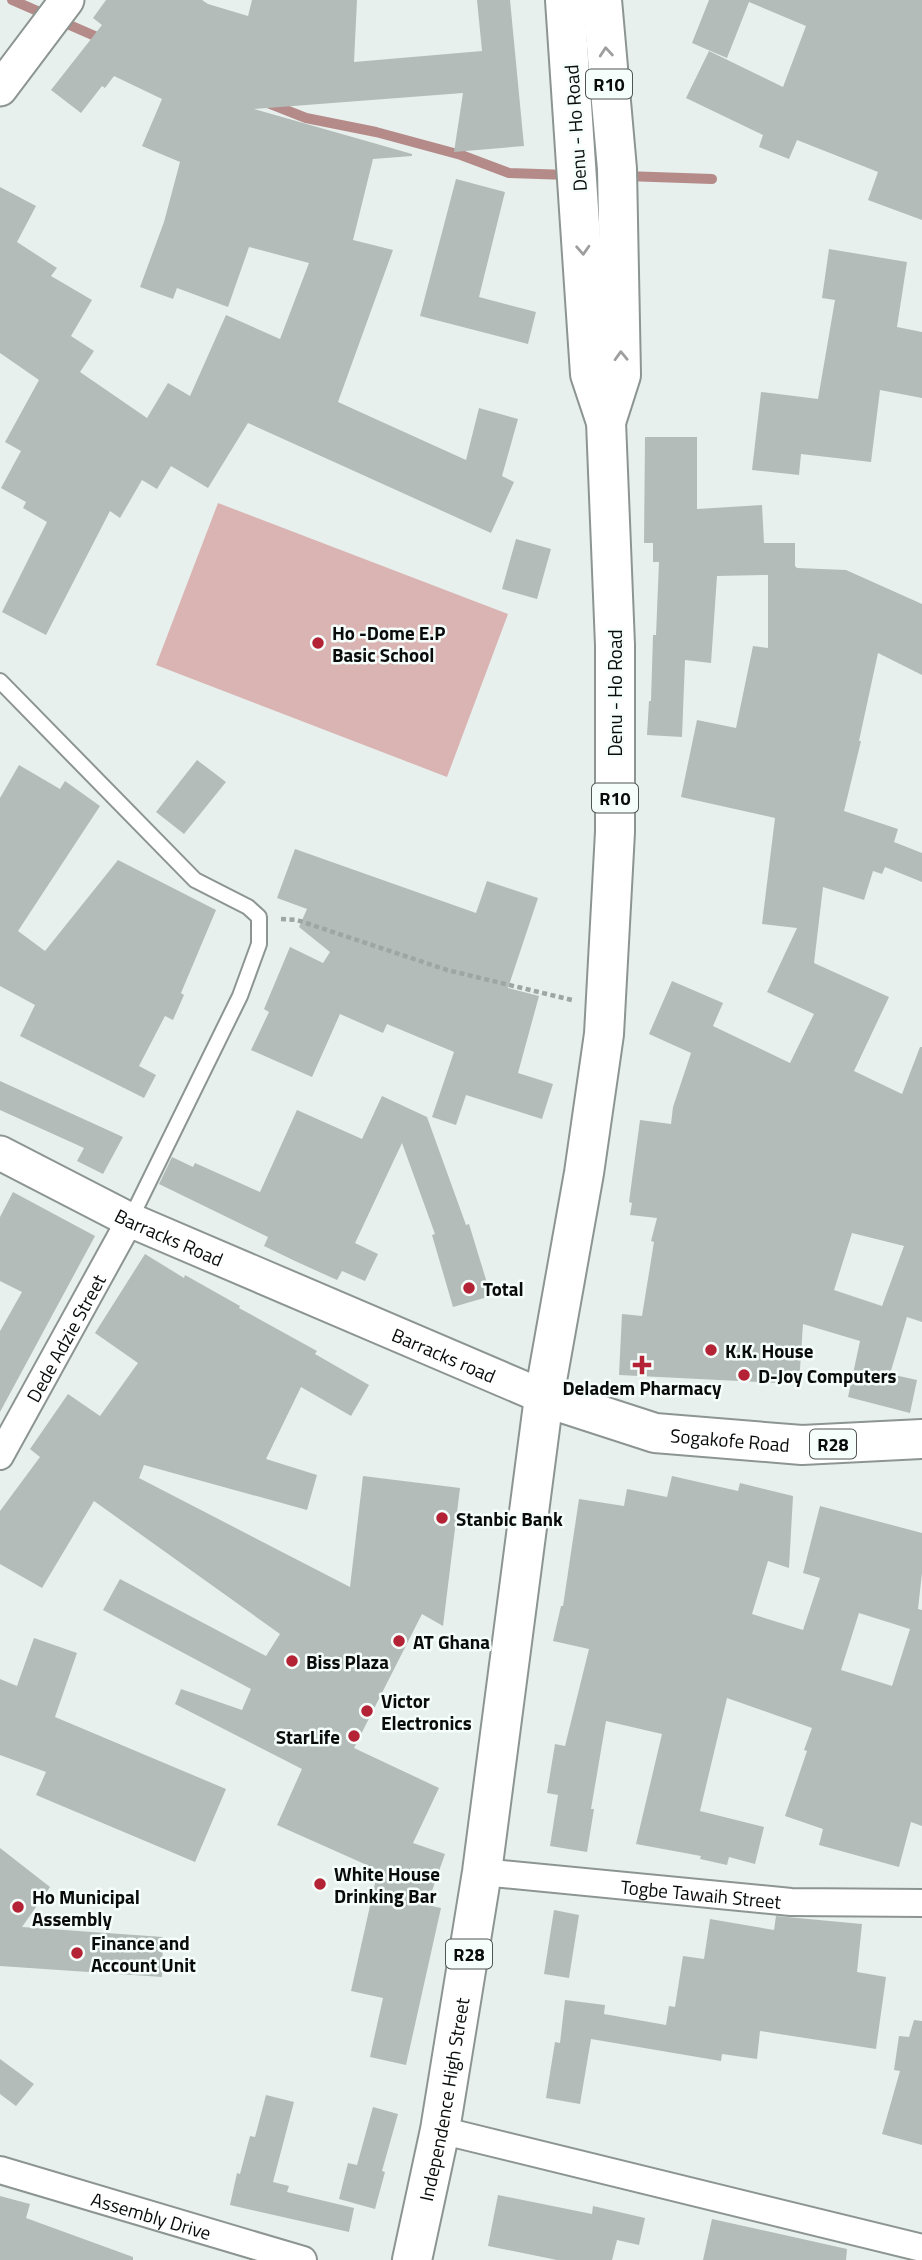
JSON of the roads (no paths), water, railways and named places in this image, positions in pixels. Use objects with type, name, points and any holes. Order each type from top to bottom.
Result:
[{"type":"main road","name":"Denu - Ho Road","points":[[544,1397],[584,1173],[604,1034],[615,806],[615,645],[606,422],[590,374],[565,0]]},
{"type":"main road","name":"Denu - Ho Road","points":[[602,0],[617,175],[621,375],[606,422]]},
{"type":"main road","name":"Sogakofe Road","points":[[544,1397],[655,1433],[802,1445],[922,1439]]},
{"type":"main road","name":"Independence High Street","points":[[412,2260],[440,2130],[482,1872],[544,1397]]},
{"type":"street","points":[[0,89],[66,2]]},
{"type":"street","name":"Barracks Road","points":[[0,1153],[130,1220],[344,1313]]},
{"type":"street","name":"Dede Adzie Street","points":[[0,1455],[130,1220]]},
{"type":"street","name":"Barracks road","points":[[344,1313],[544,1397]]},
{"type":"street","name":"Togbe Tawaih Street","points":[[482,1872],[791,1902],[922,1903]]},
{"type":"street","points":[[440,2130],[922,2248]]},
{"type":"street","name":"Assembly Drive","points":[[0,2170],[303,2260]]},
{"type":"lane","points":[[0,681],[195,880],[248,907],[259,917],[260,944],[240,996],[130,1220]]},
{"type":"waterway","points":[[12,0],[104,40]]},
{"type":"waterway","points":[[268,103],[306,118],[376,132],[461,155],[509,173],[568,175]]},
{"type":"waterway","points":[[625,176],[712,179]]},
{"type":"place","name":"Ho -Dome E.P Basic School","points":[[318,643]]},
{"type":"place","name":"Total","points":[[469,1288]]},
{"type":"place","name":"K.K. House","points":[[711,1350]]},
{"type":"place","name":"Deladem Pharmacy","points":[[642,1365]]},
{"type":"place","name":"D-Joy Computers","points":[[744,1375]]},
{"type":"place","name":"Stanbic Bank","points":[[442,1518]]},
{"type":"place","name":"AT Ghana","points":[[399,1641]]},
{"type":"place","name":"Biss Plaza","points":[[292,1661]]},
{"type":"place","name":"Victor Electronics","points":[[367,1711]]},
{"type":"place","name":"StarLife","points":[[354,1736]]},
{"type":"place","name":"White House Drinking Bar","points":[[320,1884]]},
{"type":"place","name":"Ho Municipal Assembly","points":[[18,1907]]},
{"type":"place","name":"Finance and Account Unit","points":[[77,1953]]}]
